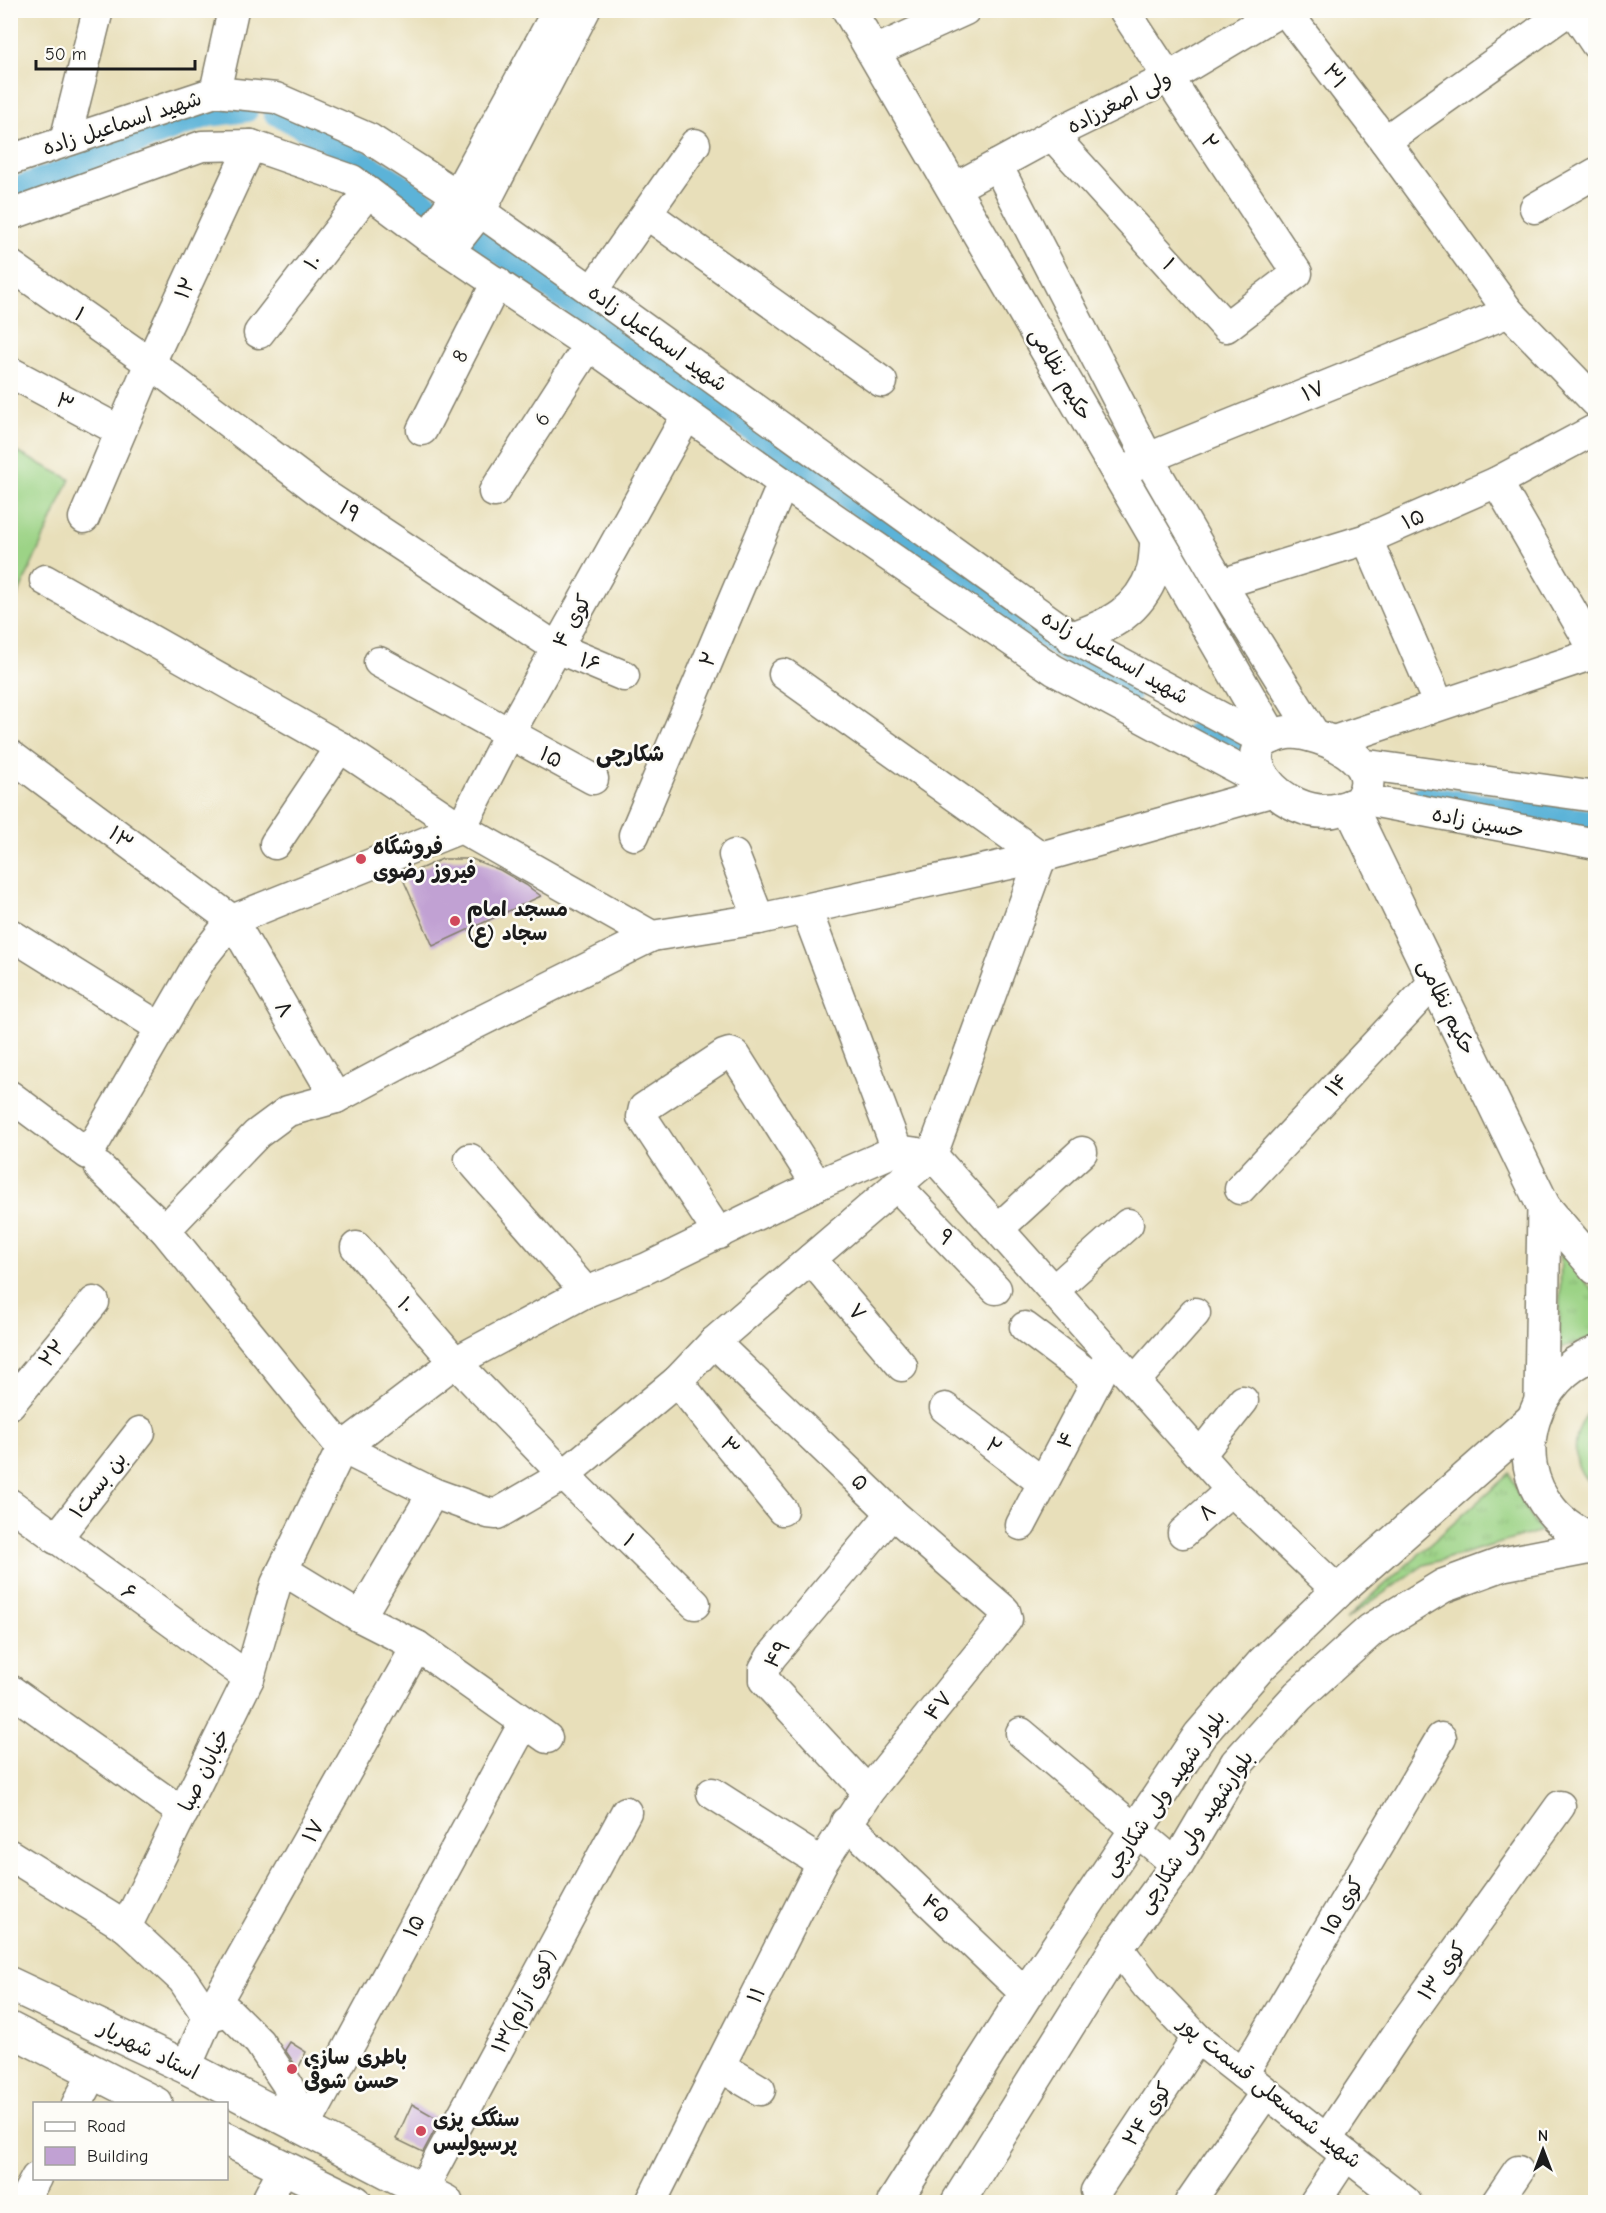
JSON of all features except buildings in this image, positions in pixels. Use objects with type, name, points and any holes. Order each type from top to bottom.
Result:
[{"type":"main road","name":"حکیم نظامی","points":[[849,10],[1157,539],[1269,739]]},
{"type":"main road","points":[[1074,638],[1104,627],[1124,614],[1141,596],[1154,570],[1157,539]]},
{"type":"main road","points":[[1304,732],[1324,739],[1356,757],[1366,779],[1356,803],[1329,811],[1308,809],[1293,804],[1270,787],[1257,766],[1258,750],[1269,739],[1281,733],[1304,732]]},
{"type":"main road","name":"حکیم نظامی","points":[[1356,803],[1435,981],[1544,1207],[1593,1260]]},
{"type":"main road","name":"حکیم نظامی","points":[[1544,1207],[1537,1409],[1529,1451],[1534,1481],[1550,1509],[1572,1530],[1596,1544]]},
{"type":"main road","name":"بلوار شهید ولی شکارچی","points":[[894,2202],[1026,1994],[1200,1735],[1262,1664],[1338,1591],[1537,1409],[1558,1376],[1581,1359],[1596,1353]]},
{"type":"main road","name":"بلوارشهید ولی شکارچی","points":[[958,2202],[1117,1947],[1177,1865],[1237,1763],[1298,1696],[1371,1630],[1443,1586],[1503,1564],[1596,1544]]},
{"type":"main road","name":"استاد شهریار","points":[[10,1984],[186,2067],[434,2196]]},
{"type":"main road","name":"استاد شهریار","points":[[10,2029],[154,2102]]},
{"type":"main road","points":[[228,2140],[355,2202]]},
{"type":"street","points":[[65,141],[98,10]]},
{"type":"street","points":[[215,92],[233,10]]},
{"type":"street","points":[[469,204],[558,10]]},
{"type":"street","points":[[439,244],[469,204],[585,10]]},
{"type":"street","points":[[873,52],[965,10]]},
{"type":"street","name":"۲","points":[[1124,10],[1297,273]]},
{"type":"street","name":"ولی اصغرزاده","points":[[953,189],[1052,135],[1168,78],[1284,10]]},
{"type":"street","name":"۳۱","points":[[1284,10],[1384,141],[1509,312],[1596,402]]},
{"type":"street","points":[[1384,141],[1571,10],[1596,44]]},
{"type":"street","name":"شهید اسماعیل زاده","points":[[10,160],[215,92],[276,98],[370,139],[469,204],[592,291],[1074,638],[1269,739]]},
{"type":"street","name":"۱","points":[[1052,135],[1226,327],[1297,273]]},
{"type":"street","points":[[592,291],[695,144]]},
{"type":"street","name":"شهید اسماعیل زاده","points":[[10,215],[202,146],[251,145],[352,180],[439,244],[589,345],[783,483],[1054,670],[1270,787]]},
{"type":"street","name":"۱۲","points":[[84,518],[150,363],[251,145]]},
{"type":"street","points":[[997,165],[1148,458],[1221,584],[1324,739],[1439,705],[1596,653],[1497,482]]},
{"type":"street","points":[[1535,208],[1596,173]]},
{"type":"street","name":"۱۰","points":[[259,333],[368,192]]},
{"type":"street","points":[[647,214],[882,382]]},
{"type":"street","name":"۱","points":[[10,265],[150,363]]},
{"type":"street","name":"8","points":[[422,429],[498,282]]},
{"type":"street","name":"۱۷","points":[[1119,474],[1148,458],[1509,312]]},
{"type":"street","name":"6","points":[[494,492],[589,345]]},
{"type":"street","name":"۱۹","points":[[150,363],[318,490],[557,648]]},
{"type":"street","name":"۳","points":[[10,372],[120,431]]},
{"type":"street","name":"کوی ۴","points":[[461,828],[509,734],[687,415]]},
{"type":"street","name":"۱۵","points":[[1221,584],[1367,539],[1497,482],[1596,429]]},
{"type":"street","name":"۲","points":[[634,835],[783,483]]},
{"type":"street","points":[[1367,539],[1439,705]]},
{"type":"street","points":[[45,580],[340,747],[461,828],[652,936]]},
{"type":"street","name":"۱۶","points":[[557,648],[624,676]]},
{"type":"street","name":"۱۵","points":[[380,662],[593,779]]},
{"type":"street","points":[[784,674],[1041,857]]},
{"type":"street","points":[[275,844],[340,747]]},
{"type":"street","name":"۱۳","points":[[10,755],[232,920]]},
{"type":"street","name":"حسین زاده","points":[[1361,764],[1596,797]]},
{"type":"street","points":[[165,1230],[257,1134],[288,1112],[336,1098],[475,1024],[652,936],[759,919],[1041,857],[1270,787]]},
{"type":"street","name":"حسین زاده","points":[[1356,803],[1596,844]]},
{"type":"street","points":[[10,1096],[88,1155],[201,959],[232,920],[461,828]]},
{"type":"street","points":[[734,855],[759,919]]},
{"type":"street","points":[[100,1168],[165,1230],[342,1448],[433,1493],[488,1513],[497,1514],[564,1475],[677,1381],[714,1342],[932,1155],[1041,857]]},
{"type":"street","points":[[806,909],[897,1150]]},
{"type":"street","name":"۸","points":[[232,920],[336,1098]]},
{"type":"street","points":[[10,934],[161,1028]]},
{"type":"street","name":"۱۴","points":[[1240,1189],[1435,981]]},
{"type":"street","points":[[719,1234],[642,1117],[644,1108],[724,1055],[730,1053],[735,1055],[817,1185]]},
{"type":"street","points":[[342,1448],[455,1362],[586,1293],[647,1268],[817,1185],[897,1150],[932,1155],[1231,1490],[1338,1591]]},
{"type":"street","points":[[999,1228],[1082,1152]]},
{"type":"street","points":[[470,1160],[586,1293]]},
{"type":"street","name":"۹","points":[[896,1185],[996,1289]]},
{"type":"street","points":[[1054,1290],[1128,1224]]},
{"type":"street","name":"۱۰","points":[[356,1247],[455,1362],[564,1475]]},
{"type":"street","name":"۷","points":[[811,1259],[902,1366]]},
{"type":"street","name":"۲۲","points":[[10,1404],[94,1302]]},
{"type":"street","points":[[1135,1382],[1195,1313]]},
{"type":"street","points":[[1025,1327],[1097,1381]]},
{"type":"street","name":"۵","points":[[714,1342],[892,1513],[1005,1611],[1007,1619]]},
{"type":"street","name":"۴","points":[[1021,1526],[1111,1354]]},
{"type":"street","name":"۳","points":[[677,1381],[782,1510]]},
{"type":"street","points":[[1200,1455],[1243,1401]]},
{"type":"street","name":"۲","points":[[945,1408],[1043,1483]]},
{"type":"street","name":"بن بست۱","points":[[56,1539],[140,1432]]},
{"type":"street","name":"خیابان صبا","points":[[126,1927],[249,1678],[276,1584],[342,1448]]},
{"type":"street","name":"۱","points":[[564,1475],[695,1604]]},
{"type":"street","name":"۸","points":[[1183,1533],[1231,1490]]},
{"type":"street","points":[[360,1617],[433,1493]]},
{"type":"street","name":"۶","points":[[10,1504],[249,1678]]},
{"type":"street","name":"۴۹","points":[[868,1792],[764,1680],[764,1670],[771,1658],[892,1513]]},
{"type":"street","points":[[283,1570],[360,1617],[417,1646]]},
{"type":"street","name":"۴۷","points":[[868,1792],[1007,1619]]},
{"type":"street","name":"۱۷","points":[[208,2017],[417,1646]]},
{"type":"street","name":"۱۵","points":[[304,2129],[536,1730],[417,1646]]},
{"type":"street","points":[[10,1690],[183,1814]]},
{"type":"street","points":[[1021,1733],[1177,1865]]},
{"type":"street","name":"کوی ۱۵","points":[[1190,2202],[1441,1738]]},
{"type":"street","name":"۱۱","points":[[651,2202],[822,1863],[846,1822],[868,1792]]},
{"type":"street","points":[[712,1793],[822,1863]]},
{"type":"street","name":"کوی ۱۳","points":[[1316,2202],[1337,2147],[1406,2021],[1560,1806]]},
{"type":"street","name":"۱۳(کوی آرام)","points":[[434,2196],[626,1812]]},
{"type":"street","name":"۴۵","points":[[846,1822],[1026,1994]]},
{"type":"street","points":[[10,1855],[126,1927],[183,1980],[208,2017]]},
{"type":"street","name":"شهید شمسعلی قسمت پور","points":[[1117,1947],[1147,1986],[1197,2038],[1406,2202]]},
{"type":"street","points":[[186,2067],[208,2017],[228,2011],[259,2042],[287,2084],[304,2129]]},
{"type":"street","name":"کوی ۲۴","points":[[1096,2191],[1197,2038]]},
{"type":"street","points":[[721,2067],[760,2090]]},
{"type":"street","points":[[78,2102],[94,2072]]},
{"type":"street","points":[[266,2202],[284,2168]]},
{"type":"street","points":[[1497,2202],[1518,2171]]},
{"type":"street","points":[[23,2202],[35,2180]]},
{"type":"green space","points":[[11,449],[70,479],[11,611]]},
{"type":"green space","points":[[1561,1250],[1595,1294],[1596,1336],[1559,1349]]},
{"type":"green space","points":[[1595,1405],[1595,1488],[1580,1469],[1576,1458],[1576,1447],[1581,1424]]},
{"type":"green space","points":[[1510,1473],[1519,1497],[1542,1531],[1424,1565],[1345,1620]]},
{"type":"waterway","points":[[10,190],[209,116],[247,111]]},
{"type":"waterway","points":[[274,113],[391,177],[1129,697]]},
{"type":"waterway","points":[[1195,733],[1249,754]]},
{"type":"waterway","points":[[1422,796],[1596,821]]},
{"type":"place","name":"فروشگاه فیروز رضوی","points":[[361,859]]},
{"type":"place","name":"مسجد امام سجاد (ع)","points":[[455,921]]},
{"type":"place","name":"باطری سازی حسن شوقی","points":[[292,2069]]},
{"type":"place","name":"سنگک پزی پرسپولیس","points":[[421,2131]]},
{"type":"district","name":"شکارچی","points":[[630,754]]}]
